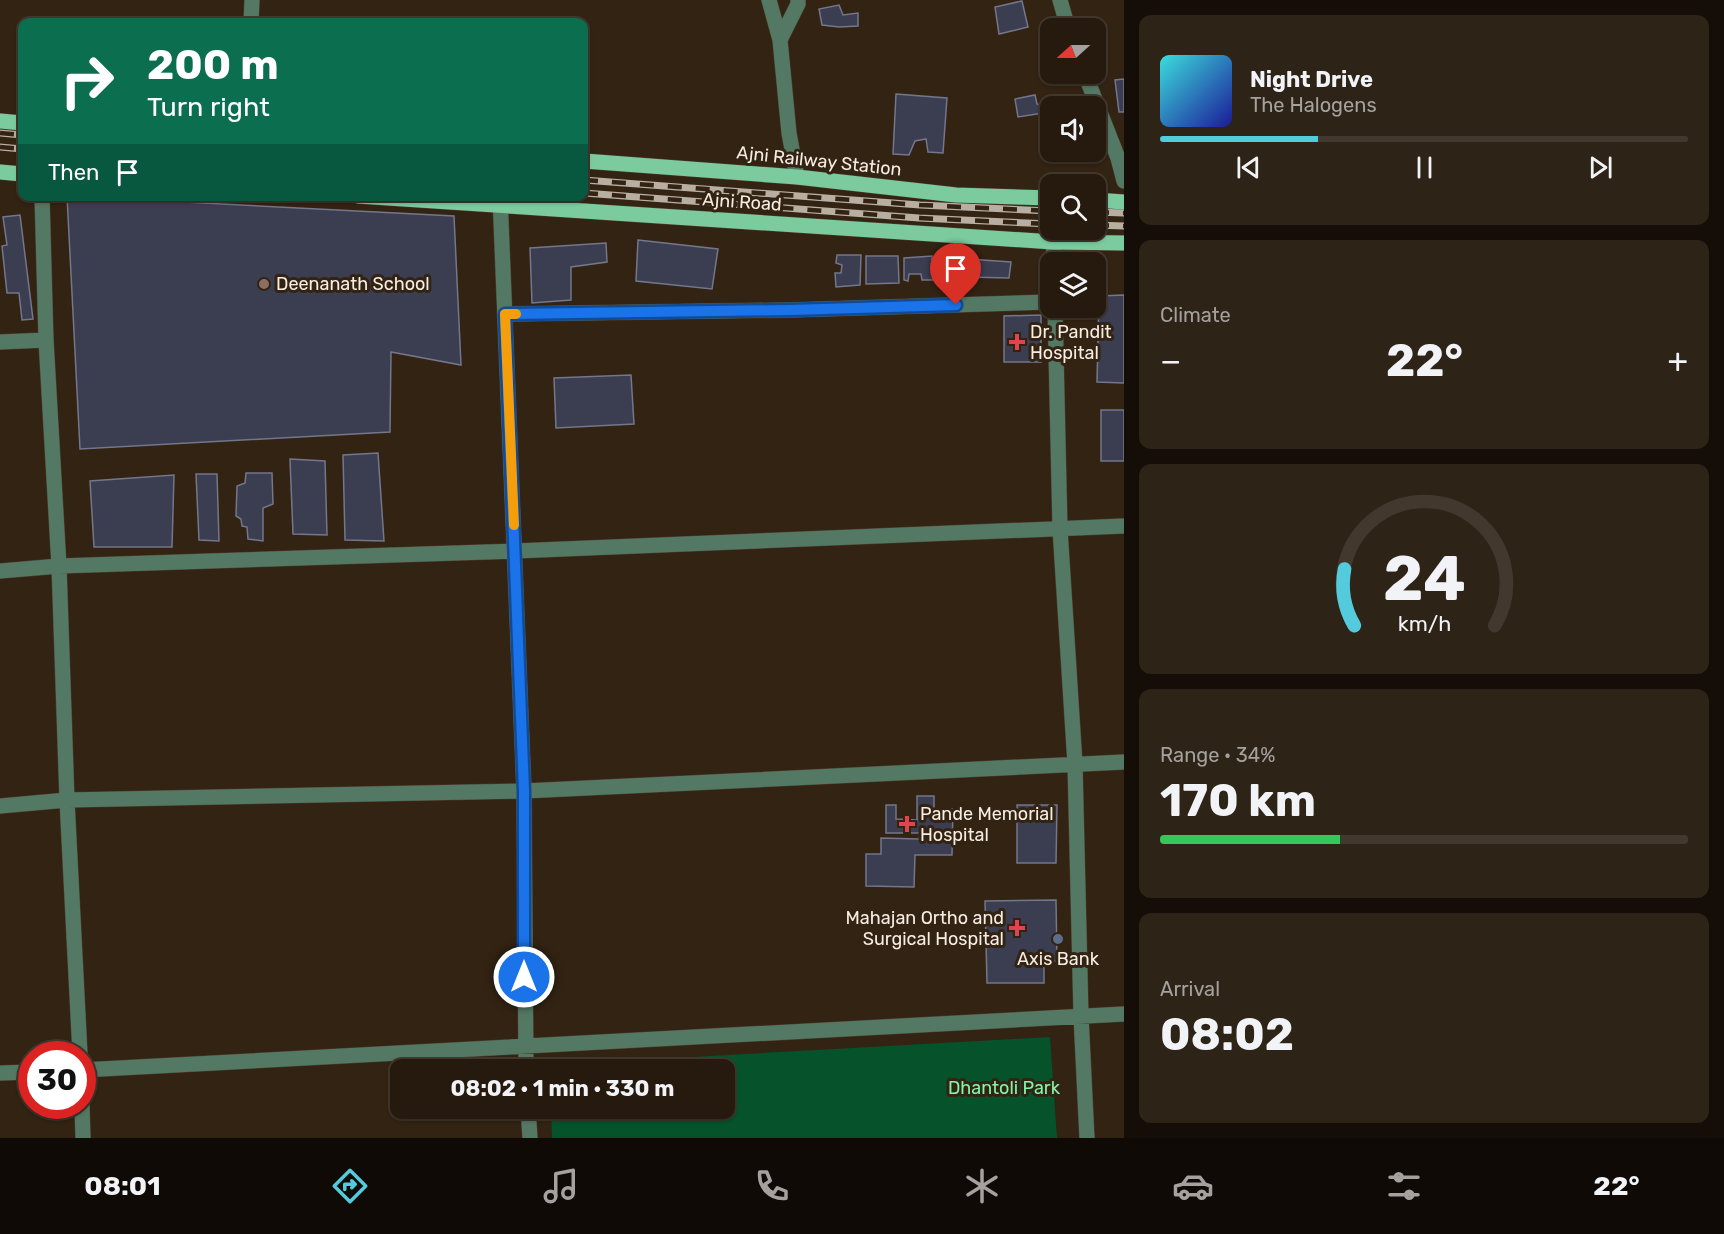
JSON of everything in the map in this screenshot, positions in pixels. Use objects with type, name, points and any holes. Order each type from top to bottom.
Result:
[{"type":"main road","points":[[0,121],[18,123]]},
{"type":"main road","name":"Ajni Railway Station","points":[[588,161],[797,177],[956,195],[1040,198]]},
{"type":"main road","points":[[0,172],[18,174]]},
{"type":"main road","name":"Ajni Road","points":[[500,201],[1040,235]]},
{"type":"main road","points":[[1106,201],[1124,202]]},
{"type":"main road","name":"Ajni Road","points":[[1094,240],[1124,243]]},
{"type":"street","points":[[251,18],[252,0]]},
{"type":"street","points":[[769,0],[780,40],[789,133],[797,177]]},
{"type":"street","points":[[780,40],[798,0]]},
{"type":"street","points":[[1060,0],[1065,18]]},
{"type":"street","points":[[1089,84],[1118,158],[1124,181]]},
{"type":"street","points":[[42,201],[46,340],[59,566],[67,800],[79,1041]]},
{"type":"street","points":[[500,201],[524,791],[525,1059]]},
{"type":"street","points":[[505,314],[790,310],[1040,302]]},
{"type":"street","points":[[1055,318],[1060,529],[1075,764],[1081,1016],[1087,1138]]},
{"type":"street","points":[[0,342],[46,340]]},
{"type":"street","points":[[0,571],[59,566],[515,551],[1124,526]]},
{"type":"street","points":[[0,806],[67,800],[524,791],[1124,762]]},
{"type":"street","points":[[96,1069],[1124,1014]]},
{"type":"street","points":[[0,1073],[18,1072]]},
{"type":"street","points":[[82,1119],[83,1138]]},
{"type":"street","points":[[529,1119],[530,1138]]},
{"type":"green space","name":"Dhantoli Park","points":[[1050,1037],[1057,1138],[552,1138],[551,1119],[735,1119],[735,1059],[656,1059]]},
{"type":"building","points":[[1022,1],[1028,27],[999,34],[995,7]]},
{"type":"building","points":[[839,5],[843,15],[858,13],[858,26],[822,25],[819,9]]},
{"type":"building","points":[[1124,79],[1124,112],[1119,112],[1115,80]]},
{"type":"building","points":[[896,94],[947,98],[943,153],[928,152],[926,139],[915,141],[909,155],[893,154]]},
{"type":"building","points":[[1035,95],[1037,104],[1040,105],[1040,113],[1018,117],[1015,99]]},
{"type":"building","name":"Deenanath School","points":[[67,201],[164,201],[454,216],[461,365],[391,352],[390,432],[80,449]]},
{"type":"building","points":[[20,215],[33,319],[22,320],[19,293],[7,293],[2,246],[7,245],[3,217]]},
{"type":"building","points":[[638,240],[718,249],[712,289],[636,281]]},
{"type":"building","points":[[606,243],[607,262],[571,267],[571,300],[532,303],[530,248]]},
{"type":"building","points":[[837,255],[861,255],[860,285],[836,287],[835,273],[841,273],[842,265],[836,263]]},
{"type":"building","points":[[866,256],[898,256],[899,283],[866,284]]},
{"type":"building","points":[[932,256],[932,261],[955,261],[954,280],[922,280],[921,274],[909,274],[908,281],[904,280],[904,258]]},
{"type":"building","points":[[968,259],[1011,262],[1009,278],[968,277]]},
{"type":"building","points":[[1124,295],[1124,383],[1097,382],[1098,318],[1106,318],[1106,296]]},
{"type":"building","points":[[1040,315],[1041,362],[1004,362],[1004,316]]},
{"type":"building","points":[[631,375],[634,424],[556,428],[554,378]]},
{"type":"building","points":[[1101,410],[1124,410],[1124,461],[1101,461]]},
{"type":"building","points":[[378,453],[384,541],[345,540],[343,455]]},
{"type":"building","points":[[290,459],[325,461],[327,535],[293,534]]},
{"type":"building","points":[[246,473],[272,473],[273,504],[263,508],[263,541],[248,539],[247,527],[242,526],[241,519],[236,516],[237,486],[245,483]]},
{"type":"building","points":[[196,474],[217,474],[219,541],[199,540]]},
{"type":"building","points":[[174,475],[172,547],[94,547],[90,481]]},
{"type":"building","points":[[917,796],[934,796],[934,809],[953,809],[952,855],[915,855],[914,887],[866,886],[866,854],[881,854],[881,838],[919,839],[920,833],[886,833],[886,805],[896,805],[896,819],[917,820]]},
{"type":"building","points":[[1017,805],[1057,805],[1056,863],[1017,863]]},
{"type":"building","points":[[1056,900],[1057,961],[1044,961],[1044,983],[987,983],[985,901]]},
{"type":"railway","points":[[0,133],[18,135]]},
{"type":"railway","points":[[0,147],[18,149]]},
{"type":"railway","points":[[588,180],[920,205],[1040,211]]},
{"type":"railway","points":[[588,193],[919,218],[1040,224]]},
{"type":"railway","points":[[1106,212],[1124,213]]},
{"type":"railway","points":[[1106,225],[1124,226]]},
{"type":"slow traffic","points":[[514,525],[505,314],[516,314]]},
{"type":"place","name":"Deenanath School","points":[[264,284]]},
{"type":"place","name":"Dr. Pandit Hospital","points":[[1017,342]]},
{"type":"place","name":"Pande Memorial Hospital","points":[[907,824]]},
{"type":"place","name":"Mahajan Ortho and Surgical Hospital","points":[[1017,928]]},
{"type":"place","name":"Axis Bank","points":[[1058,939]]},
{"type":"route","points":[[524,977],[524,791],[505,314],[956,305]]}]
